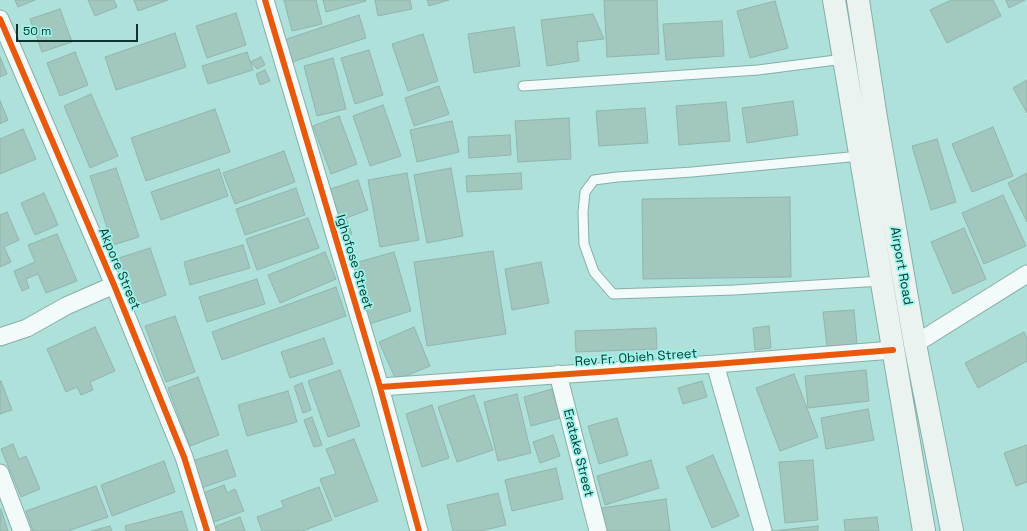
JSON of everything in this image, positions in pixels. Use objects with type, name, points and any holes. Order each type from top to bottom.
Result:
[{"type":"main road","points":[[835,6],[859,4]]},
{"type":"main road","name":"Airport Road","points":[[859,4],[876,118],[915,344],[952,531]]},
{"type":"main road","name":"Airport Road","points":[[835,6],[924,531]]},
{"type":"street","name":"Ighofose Street","points":[[265,0],[380,387],[419,531]]},
{"type":"street","name":"Akpore Street","points":[[0,19],[114,285],[184,457],[207,531]]},
{"type":"street","points":[[915,344],[1027,274]]},
{"type":"street","points":[[0,337],[27,328],[66,306],[114,285]]},
{"type":"street","name":"Rev Fr. Obieh Street","points":[[380,387],[893,350]]},
{"type":"street","points":[[715,364],[763,531]]},
{"type":"street","name":"Eratake Street","points":[[558,374],[598,531]]},
{"type":"street","points":[[0,473],[22,531]]},
{"type":"lane","points":[[523,86],[758,70],[844,59]]},
{"type":"lane","points":[[860,156],[594,180],[585,192],[583,212],[584,244],[594,272],[613,294],[734,290],[882,281]]},
{"type":"building","points":[[15,0],[35,0],[18,7]]},
{"type":"building","points":[[88,0],[114,0],[117,7],[95,16]]},
{"type":"building","points":[[134,0],[168,0],[138,11]]},
{"type":"building","points":[[284,0],[316,0],[322,24],[292,31]]},
{"type":"building","points":[[323,0],[366,0],[366,1],[326,12]]},
{"type":"building","points":[[375,0],[410,0],[412,9],[378,16]]},
{"type":"building","points":[[427,0],[449,0],[429,6]]},
{"type":"building","points":[[604,0],[657,0],[659,54],[607,57]]},
{"type":"building","points":[[951,0],[993,0],[1001,16],[947,43],[930,10]]},
{"type":"building","points":[[1006,0],[1025,0],[1009,8]]},
{"type":"building","points":[[775,1],[788,48],[750,58],[737,11]]},
{"type":"building","points":[[60,9],[72,42],[42,52],[30,19]]},
{"type":"building","points":[[236,13],[246,45],[207,58],[196,26]]},
{"type":"building","points":[[593,14],[604,39],[577,42],[579,61],[547,66],[541,20]]},
{"type":"building","points":[[359,15],[366,38],[292,62],[284,40]]},
{"type":"building","points":[[722,21],[724,56],[666,60],[663,24]]},
{"type":"building","points":[[514,27],[520,66],[474,73],[468,34]]},
{"type":"building","points":[[175,33],[186,67],[116,90],[105,57]]},
{"type":"building","points":[[423,34],[438,81],[408,91],[392,44]]},
{"type":"building","points":[[369,50],[383,95],[355,104],[341,58]]},
{"type":"building","points":[[75,52],[88,85],[60,96],[47,63]]},
{"type":"building","points":[[247,52],[253,70],[208,84],[202,66]]},
{"type":"building","points":[[0,57],[7,74],[0,77]]},
{"type":"building","points":[[261,57],[265,65],[257,69],[250,62]]},
{"type":"building","points":[[333,58],[346,109],[317,116],[304,66]]},
{"type":"building","points":[[265,70],[270,81],[260,85],[256,74]]},
{"type":"building","points":[[1027,80],[1027,113],[1013,88]]},
{"type":"building","points":[[439,86],[449,114],[414,126],[405,98]]},
{"type":"building","points":[[91,94],[118,156],[90,168],[64,106]]},
{"type":"building","points":[[0,101],[8,120],[0,124]]},
{"type":"building","points":[[793,101],[798,135],[747,143],[742,108]]},
{"type":"building","points":[[726,102],[730,141],[679,145],[676,106]]},
{"type":"building","points":[[383,105],[401,156],[370,166],[353,116]]},
{"type":"building","points":[[645,108],[648,143],[599,146],[596,111]]},
{"type":"building","points":[[215,109],[230,152],[146,181],[131,138]]},
{"type":"building","points":[[339,116],[357,164],[331,174],[313,126]]},
{"type":"building","points":[[569,118],[571,159],[518,162],[515,121]]},
{"type":"building","points":[[452,121],[459,152],[417,162],[410,130]]},
{"type":"building","points":[[993,127],[1013,176],[972,192],[952,144]]},
{"type":"building","points":[[23,129],[36,159],[0,174],[0,139]]},
{"type":"building","points":[[510,135],[511,155],[469,158],[468,137]]},
{"type":"building","points":[[937,139],[956,202],[931,210],[912,146]]},
{"type":"building","points":[[284,151],[295,182],[235,204],[223,173]]},
{"type":"building","points":[[116,168],[139,237],[113,245],[90,176]]},
{"type":"building","points":[[451,168],[463,236],[427,243],[414,175]]},
{"type":"building","points":[[219,169],[228,196],[161,220],[151,192]]},
{"type":"building","points":[[407,173],[419,240],[380,247],[368,180]]},
{"type":"building","points":[[521,173],[522,189],[467,192],[466,176]]},
{"type":"building","points":[[1027,173],[1027,222],[1008,183]]},
{"type":"building","points":[[358,180],[368,210],[346,218],[352,234],[344,237],[327,190]]},
{"type":"building","points":[[296,188],[305,215],[245,235],[236,209]]},
{"type":"building","points":[[44,193],[58,225],[35,235],[21,203]]},
{"type":"building","points":[[1003,195],[1026,246],[984,264],[962,213]]},
{"type":"building","points":[[790,197],[791,277],[643,279],[642,199]]},
{"type":"building","points":[[7,212],[19,240],[4,247],[11,262],[0,267],[0,215]]},
{"type":"building","points":[[308,218],[319,248],[257,270],[246,239]]},
{"type":"building","points":[[964,228],[986,279],[953,294],[931,242]]},
{"type":"building","points":[[57,234],[77,281],[46,293],[38,274],[26,279],[29,288],[22,291],[14,271],[35,262],[28,245]]},
{"type":"building","points":[[243,245],[250,268],[190,285],[184,262]]},
{"type":"building","points":[[150,248],[166,295],[136,306],[119,258]]},
{"type":"building","points":[[493,251],[506,334],[427,346],[414,262]]},
{"type":"building","points":[[325,252],[336,279],[280,303],[268,275]]},
{"type":"building","points":[[394,252],[411,311],[369,324],[351,264]]},
{"type":"building","points":[[541,262],[549,303],[512,310],[505,269]]},
{"type":"building","points":[[257,279],[265,304],[207,322],[199,297]]},
{"type":"building","points":[[336,287],[346,316],[222,360],[212,332]]},
{"type":"building","points":[[854,310],[857,344],[827,347],[823,312]]},
{"type":"building","points":[[175,316],[195,372],[166,382],[145,326]]},
{"type":"building","points":[[769,326],[771,348],[755,350],[753,328]]},
{"type":"building","points":[[95,327],[115,371],[90,382],[93,390],[81,395],[77,387],[66,392],[47,349]]},
{"type":"building","points":[[414,327],[430,366],[396,380],[379,342]]},
{"type":"building","points":[[656,328],[657,349],[576,352],[575,331]]},
{"type":"building","points":[[1024,332],[1027,338],[1027,361],[978,388],[965,363]]},
{"type":"building","points":[[324,338],[333,364],[290,378],[281,352]]},
{"type":"building","points":[[340,370],[360,426],[328,437],[308,381]]},
{"type":"building","points":[[866,370],[869,401],[808,408],[805,376]]},
{"type":"building","points":[[794,374],[818,437],[780,451],[756,388]]},
{"type":"building","points":[[198,377],[219,435],[190,446],[168,388]]},
{"type":"building","points":[[1,381],[12,410],[0,414],[0,382]]},
{"type":"building","points":[[702,381],[707,397],[683,404],[678,388]]},
{"type":"building","points":[[302,383],[311,410],[303,413],[294,386]]},
{"type":"building","points":[[552,389],[560,418],[531,426],[524,397]]},
{"type":"building","points":[[288,391],[297,422],[247,436],[238,405]]},
{"type":"building","points":[[517,394],[531,453],[498,461],[484,402]]},
{"type":"building","points":[[474,395],[493,450],[457,462],[438,407]]},
{"type":"building","points":[[432,405],[449,458],[422,467],[406,414]]},
{"type":"building","points":[[868,409],[874,440],[826,449],[821,418]]},
{"type":"building","points":[[312,417],[322,445],[314,447],[304,420]]},
{"type":"building","points":[[617,418],[628,455],[599,464],[588,426]]},
{"type":"building","points":[[553,435],[560,456],[540,463],[533,442]]},
{"type":"building","points":[[354,439],[378,501],[335,517],[320,479],[336,474],[326,449]]},
{"type":"building","points":[[13,444],[19,459],[26,456],[40,489],[21,497],[1,449]]},
{"type":"building","points":[[1027,445],[1027,482],[1016,486],[1004,453]]},
{"type":"building","points":[[227,450],[236,476],[201,488],[192,461]]},
{"type":"building","points":[[713,455],[739,516],[712,528],[686,467]]},
{"type":"building","points":[[651,460],[659,488],[605,505],[597,476]]},
{"type":"building","points":[[813,460],[818,520],[785,523],[779,462]]},
{"type":"building","points":[[164,461],[175,492],[112,516],[101,485]]},
{"type":"building","points":[[556,468],[563,499],[512,511],[505,480]]},
{"type":"building","points":[[224,485],[227,493],[235,489],[244,511],[214,522],[203,493]]},
{"type":"building","points":[[96,486],[108,517],[68,531],[33,531],[26,511]]},
{"type":"building","points":[[319,487],[332,520],[302,531],[262,531],[257,517],[284,507],[281,501]]},
{"type":"building","points":[[498,493],[506,525],[481,531],[453,531],[447,505]]},
{"type":"building","points":[[666,499],[670,531],[604,531],[601,508]]},
{"type":"building","points":[[1,509],[8,531],[0,531]]},
{"type":"building","points":[[182,511],[188,531],[126,531],[125,526]]},
{"type":"building","points":[[240,517],[245,531],[218,531],[216,526]]},
{"type":"building","points":[[877,517],[879,531],[845,531],[844,520]]},
{"type":"building","points":[[110,526],[112,531],[91,531]]},
{"type":"building","points":[[818,526],[818,531],[772,531]]},
{"type":"cycle path","points":[[265,0],[380,387],[419,531]]},
{"type":"cycle path","points":[[0,19],[114,285],[184,457],[207,531]]},
{"type":"cycle path","points":[[380,387],[893,350]]}]
